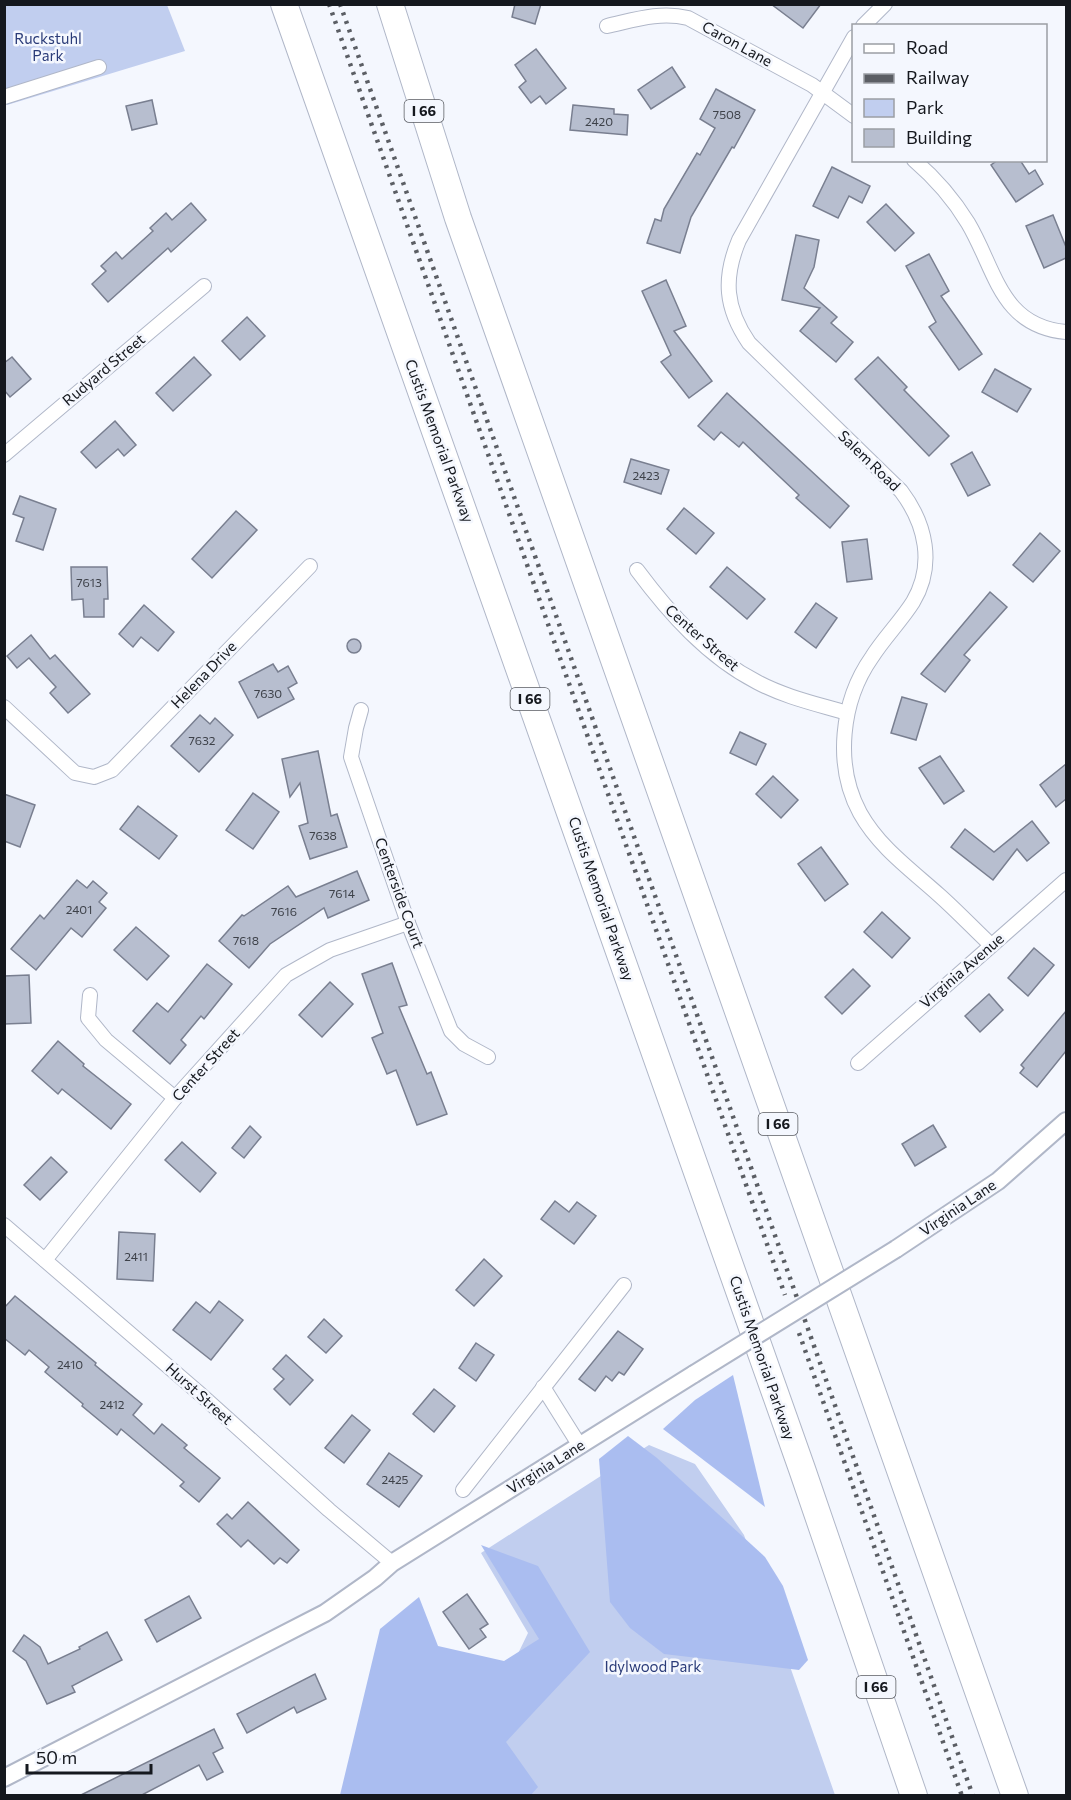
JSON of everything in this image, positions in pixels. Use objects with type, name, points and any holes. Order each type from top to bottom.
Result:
[{"type":"highway","name":"Custis Memorial Parkway","points":[[284,4],[798,1458],[914,1796]]},
{"type":"highway","name":"I 66","points":[[390,4],[465,240],[1015,1796]]},
{"type":"highway","points":[[838,1578],[901,1796]]},
{"type":"highway","points":[[838,1578],[925,1796]]},
{"type":"street","points":[[865,24],[885,4]]},
{"type":"street","name":"Caron Lane","points":[[607,26],[656,15],[672,14],[688,18],[812,85],[852,115]]},
{"type":"street","name":"Salem Road","points":[[852,40],[820,93],[731,258],[728,272],[732,312],[749,343],[901,491],[919,520],[924,537],[926,558],[920,586],[913,602],[870,658],[856,686],[848,713],[844,744],[849,786],[871,831],[890,853],[939,895],[991,945]]},
{"type":"street","points":[[4,97],[99,67]]},
{"type":"street","points":[[916,162],[946,193],[967,222],[984,252],[1005,300],[1018,314],[1031,322],[1047,329],[1066,332]]},
{"type":"street","name":"Rudyard Street","points":[[4,454],[204,286]]},
{"type":"street","name":"Helena Drive","points":[[4,707],[75,773],[94,777],[112,771],[310,566]]},
{"type":"street","name":"Center Street","points":[[637,570],[665,608],[733,667],[756,682],[782,693],[848,713]]},
{"type":"street","name":"Centerside Court","points":[[361,710],[351,757],[408,923],[451,1031],[464,1044],[488,1056]]},
{"type":"street","name":"Virginia Avenue","points":[[858,1063],[1066,880]]},
{"type":"street","name":"Center Street","points":[[45,1260],[175,1098],[286,975],[330,950],[408,923]]},
{"type":"street","points":[[90,995],[88,1018],[106,1040],[175,1098]]},
{"type":"street","name":"Virginia Lane","points":[[4,1778],[317,1618],[375,1578],[392,1563],[897,1250],[998,1181],[1066,1122]]},
{"type":"street","name":"Hurst Street","points":[[4,1225],[392,1563]]},
{"type":"street","points":[[463,1490],[624,1285]]},
{"type":"street","points":[[543,1387],[580,1446]]},
{"type":"green space","name":"Ruckstuhl Park","points":[[5,5],[167,5],[185,51],[7,105],[5,96]]},
{"type":"green space","name":"Idylwood Park","points":[[649,1445],[695,1464],[744,1535],[835,1795],[347,1796],[511,1668],[528,1633],[481,1553]]},
{"type":"shaded area","points":[[733,1375],[765,1507],[663,1429],[695,1400]]},
{"type":"shaded area","points":[[628,1436],[657,1458],[765,1557],[783,1586],[808,1660],[799,1670],[664,1654],[630,1628],[610,1602],[599,1459]]},
{"type":"shaded area","points":[[481,1545],[538,1566],[590,1652],[506,1742],[538,1787],[530,1796],[340,1795],[380,1629],[419,1597],[438,1646],[504,1661],[539,1639]]},
{"type":"building","points":[[515,4],[541,4],[535,24],[512,17]]},
{"type":"building","points":[[771,4],[821,4],[803,28]]},
{"type":"building","points":[[536,49],[566,88],[546,104],[540,96],[531,103],[519,87],[526,81],[515,65]]},
{"type":"building","points":[[672,67],[685,87],[651,109],[638,90]]},
{"type":"building","points":[[716,89],[755,110],[691,217],[680,253],[647,243],[655,219],[661,221],[664,209],[697,153],[700,155],[715,128],[700,119]]},
{"type":"building","points":[[152,100],[157,124],[132,130],[126,106]]},
{"type":"building","points":[[573,105],[614,109],[614,114],[628,115],[627,135],[570,130]]},
{"type":"building","points":[[995,162],[1021,162],[1029,174],[1035,170],[1043,184],[1016,202],[991,165]]},
{"type":"building","points":[[832,167],[870,186],[862,203],[849,196],[838,218],[813,206]]},
{"type":"building","points":[[191,203],[206,220],[171,252],[168,248],[108,302],[92,284],[106,271],[101,266],[116,252],[122,259],[153,231],[150,228],[166,213],[172,220]]},
{"type":"building","points":[[886,204],[914,233],[895,251],[867,222]]},
{"type":"building","points":[[1053,215],[1066,247],[1066,258],[1044,268],[1026,226]]},
{"type":"building","points":[[796,235],[819,240],[814,267],[804,288],[837,317],[831,323],[853,342],[836,362],[800,331],[820,308],[782,300]]},
{"type":"building","points":[[929,254],[949,291],[941,296],[982,354],[959,370],[929,327],[936,322],[906,266]]},
{"type":"building","points":[[666,280],[686,326],[674,331],[712,381],[689,398],[661,362],[671,355],[642,291]]},
{"type":"building","points":[[247,317],[265,336],[240,360],[222,341]]},
{"type":"building","points":[[12,357],[31,379],[10,397],[4,390],[4,363]]},
{"type":"building","points":[[194,357],[211,375],[173,411],[156,393]]},
{"type":"building","points":[[878,357],[907,387],[904,390],[949,436],[929,456],[855,379]]},
{"type":"building","points":[[995,369],[1031,389],[1017,412],[982,392]]},
{"type":"building","points":[[727,393],[849,506],[830,528],[796,498],[799,495],[743,442],[739,447],[721,432],[714,440],[698,426]]},
{"type":"building","points":[[115,421],[136,445],[124,456],[118,449],[96,468],[81,452]]},
{"type":"building","points":[[972,452],[990,485],[968,496],[951,464]]},
{"type":"building","points":[[631,459],[669,470],[661,494],[624,482]]},
{"type":"building","points":[[20,496],[56,509],[43,550],[16,541],[24,518],[13,514]]},
{"type":"building","points":[[684,508],[714,533],[696,554],[667,529]]},
{"type":"building","points":[[236,511],[257,530],[212,578],[192,559]]},
{"type":"building","points":[[1040,533],[1060,551],[1033,582],[1013,565]]},
{"type":"building","points":[[867,539],[872,579],[847,582],[842,542]]},
{"type":"building","points":[[71,567],[107,567],[108,599],[104,599],[104,617],[84,617],[83,599],[72,600]]},
{"type":"building","points":[[727,567],[765,599],[747,619],[710,587]]},
{"type":"building","points":[[990,592],[1007,607],[964,655],[970,660],[945,692],[921,674]]},
{"type":"building","points":[[816,603],[837,618],[816,648],[795,632]]},
{"type":"building","points":[[144,605],[174,632],[158,651],[141,637],[133,647],[119,634]]},
{"type":"building","points":[[31,635],[50,659],[55,655],[90,694],[68,713],[50,693],[56,687],[29,658],[17,668],[7,656]]},
{"type":"building","points":[[351,639],[357,639],[361,646],[357,653],[351,653],[347,649],[347,643]]},
{"type":"building","points":[[273,664],[278,672],[288,666],[297,683],[288,688],[294,699],[258,718],[239,682]]},
{"type":"building","points":[[902,697],[927,704],[916,740],[891,733]]},
{"type":"building","points":[[200,715],[210,724],[215,718],[233,735],[199,772],[171,746]]},
{"type":"building","points":[[740,732],[766,744],[756,765],[730,753]]},
{"type":"building","points":[[318,751],[331,816],[337,814],[347,847],[310,859],[299,826],[308,823],[300,783],[290,797],[282,759]]},
{"type":"building","points":[[940,756],[964,791],[944,804],[919,768]]},
{"type":"building","points":[[1066,764],[1066,799],[1056,807],[1040,785]]},
{"type":"building","points":[[773,776],[798,800],[781,818],[756,794]]},
{"type":"building","points":[[253,793],[279,812],[253,849],[226,830]]},
{"type":"building","points":[[4,794],[35,805],[20,847],[4,841]]},
{"type":"building","points":[[138,806],[177,836],[159,859],[120,829]]},
{"type":"building","points":[[1032,821],[1049,843],[1027,861],[1017,849],[993,880],[951,847],[965,829],[994,852]]},
{"type":"building","points":[[821,847],[848,884],[825,901],[798,864]]},
{"type":"building","points":[[357,871],[369,900],[328,918],[324,908],[270,944],[249,968],[219,941],[242,915],[244,916],[288,886],[296,897]]},
{"type":"building","points":[[77,880],[87,888],[93,881],[107,893],[99,902],[106,908],[82,937],[71,928],[36,970],[11,949],[40,915],[44,919]]},
{"type":"building","points":[[882,912],[910,938],[892,958],[864,932]]},
{"type":"building","points":[[136,927],[169,956],[147,980],[114,950]]},
{"type":"building","points":[[1034,948],[1054,965],[1028,996],[1008,978]]},
{"type":"building","points":[[392,963],[407,1005],[399,1007],[427,1074],[431,1072],[447,1114],[417,1125],[396,1070],[387,1074],[372,1038],[383,1033],[362,974]]},
{"type":"building","points":[[207,964],[232,984],[204,1019],[201,1016],[181,1040],[186,1045],[170,1064],[133,1031],[157,1003],[168,1012]]},
{"type":"building","points":[[853,969],[870,986],[842,1014],[825,997]]},
{"type":"building","points":[[29,975],[31,1023],[4,1024],[4,976]]},
{"type":"building","points":[[330,982],[353,1004],[322,1037],[299,1015]]},
{"type":"building","points":[[989,994],[1003,1010],[980,1032],[965,1016]]},
{"type":"building","points":[[1066,1011],[1066,1051],[1037,1087],[1020,1073],[1024,1068],[1021,1065]]},
{"type":"building","points":[[58,1041],[84,1064],[83,1066],[131,1104],[111,1129],[62,1089],[58,1094],[32,1071]]},
{"type":"building","points":[[933,1125],[946,1147],[915,1166],[902,1144]]},
{"type":"building","points":[[250,1126],[261,1137],[244,1158],[232,1148]]},
{"type":"building","points":[[182,1142],[216,1173],[200,1192],[165,1160]]},
{"type":"building","points":[[51,1157],[67,1172],[40,1200],[24,1185]]},
{"type":"building","points":[[555,1201],[569,1212],[577,1202],[596,1216],[574,1244],[541,1219]]},
{"type":"building","points":[[119,1232],[155,1234],[153,1281],[117,1279]]},
{"type":"building","points":[[484,1259],[502,1276],[474,1306],[456,1290]]},
{"type":"building","points":[[15,1296],[142,1404],[133,1415],[154,1434],[162,1424],[187,1445],[184,1448],[220,1478],[199,1502],[180,1486],[184,1482],[121,1429],[117,1435],[82,1406],[83,1404],[45,1372],[49,1367],[29,1350],[25,1355],[4,1338],[4,1308]]},
{"type":"building","points":[[219,1301],[243,1320],[211,1360],[173,1330],[196,1302],[210,1313]]},
{"type":"building","points":[[324,1319],[342,1336],[326,1353],[308,1337]]},
{"type":"building","points":[[618,1331],[643,1349],[624,1375],[619,1372],[612,1381],[606,1376],[595,1391],[579,1379]]},
{"type":"building","points":[[476,1343],[494,1355],[476,1381],[459,1368]]},
{"type":"building","points":[[286,1355],[313,1380],[290,1405],[274,1389],[284,1379],[273,1369]]},
{"type":"building","points":[[434,1389],[455,1406],[434,1432],[413,1414]]},
{"type":"building","points":[[352,1415],[370,1430],[344,1463],[325,1448]]},
{"type":"building","points":[[389,1453],[422,1476],[399,1507],[367,1484]]},
{"type":"building","points":[[248,1502],[299,1550],[287,1563],[280,1558],[274,1564],[248,1540],[241,1547],[217,1524],[227,1514],[232,1519]]},
{"type":"building","points":[[467,1594],[488,1624],[480,1629],[486,1637],[469,1649],[443,1612]]},
{"type":"building","points":[[189,1596],[201,1618],[157,1642],[145,1620]]},
{"type":"building","points":[[107,1632],[122,1660],[72,1686],[75,1692],[47,1704],[26,1661],[13,1651],[24,1635],[40,1647],[48,1664],[80,1649],[79,1647]]},
{"type":"building","points":[[315,1674],[326,1699],[297,1713],[294,1707],[247,1733],[237,1714]]},
{"type":"building","points":[[214,1729],[223,1748],[213,1753],[223,1772],[207,1780],[199,1765],[140,1796],[79,1796]]},
{"type":"railway","points":[[329,4],[785,1295]]},
{"type":"railway","points":[[340,4],[973,1796]]},
{"type":"railway","points":[[799,1333],[962,1796]]}]
